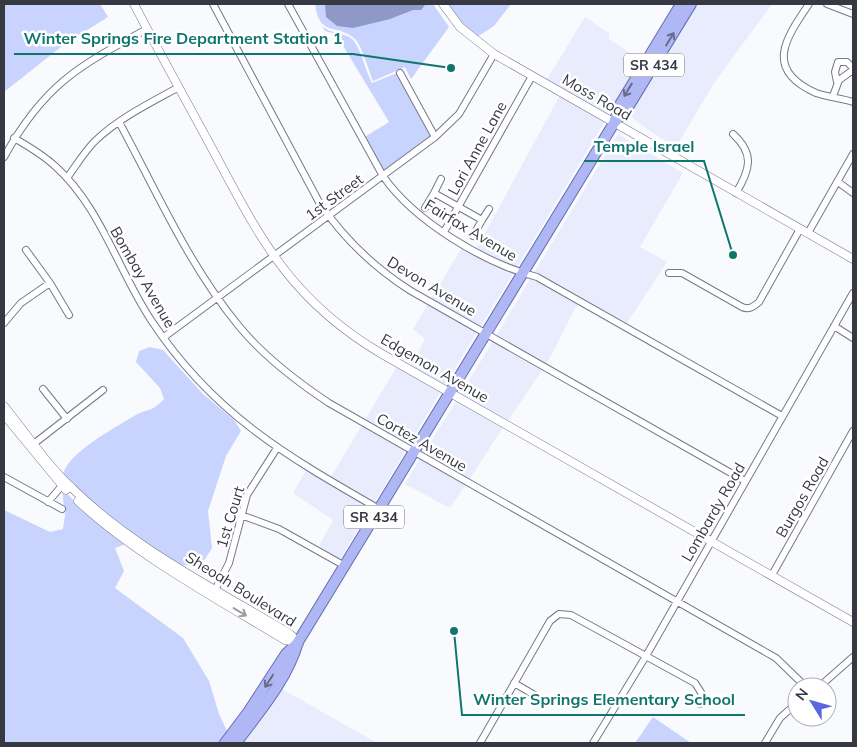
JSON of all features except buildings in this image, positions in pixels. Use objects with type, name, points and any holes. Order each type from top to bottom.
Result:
[{"type":"main road","name":"SR 434","points":[[614,123],[621,103],[681,4]]},
{"type":"main road","name":"SR 434","points":[[225,743],[249,711],[286,654],[298,642],[614,123],[628,108],[691,4]]},
{"type":"main road","name":"SR 434","points":[[236,743],[284,675],[293,659],[298,642]]},
{"type":"street","name":"Edgemon Avenue","points":[[134,4],[255,230],[273,257],[300,291],[333,322],[362,342],[853,622]]},
{"type":"street","name":"Devon Avenue","points":[[213,4],[328,216],[349,242],[377,268],[411,291],[745,481]]},
{"type":"street","name":"Fairfax Avenue","points":[[288,4],[383,176],[408,206],[444,232],[510,270],[537,277],[782,416]]},
{"type":"street","name":"Moss Road","points":[[443,4],[460,27],[494,54],[853,259]]},
{"type":"street","points":[[809,4],[784,48],[782,61],[785,69],[802,85],[818,94],[834,96],[853,102]]},
{"type":"street","points":[[827,4],[853,14]]},
{"type":"street","points":[[4,157],[30,114],[56,85],[90,60],[147,29]]},
{"type":"street","name":"1st Street","points":[[164,337],[435,137],[459,114],[494,54]]},
{"type":"street","points":[[834,96],[838,82],[835,72],[838,62],[843,61],[853,69],[838,82]]},
{"type":"street","points":[[400,73],[435,137]]},
{"type":"street","name":"Lori Anne Lane","points":[[444,232],[532,76]]},
{"type":"street","points":[[67,178],[94,143],[119,122],[179,87]]},
{"type":"street","name":"Cortez Avenue","points":[[119,122],[191,255],[217,298],[254,342],[294,378],[329,403],[776,658],[796,677]]},
{"type":"street","points":[[733,134],[742,142],[749,169],[736,193]]},
{"type":"street","name":"Bombay Avenue","points":[[14,138],[44,156],[67,178],[88,205],[139,300],[164,337],[208,392],[256,434],[379,509]]},
{"type":"street","points":[[808,233],[853,154]]},
{"type":"street","points":[[425,208],[441,179]]},
{"type":"street","points":[[838,182],[853,192]]},
{"type":"street","points":[[434,193],[482,220]]},
{"type":"street","points":[[473,236],[489,209]]},
{"type":"street","points":[[669,273],[682,273],[742,307],[747,309],[754,307],[759,302],[800,229]]},
{"type":"street","points":[[26,250],[50,282],[69,315]]},
{"type":"street","points":[[4,323],[21,303],[50,282]]},
{"type":"street","name":"Lombardy Road","points":[[593,743],[646,656],[853,293]]},
{"type":"street","points":[[834,326],[853,338]]},
{"type":"street","points":[[44,389],[67,419]]},
{"type":"street","points":[[32,445],[103,390]]},
{"type":"street","name":"Sheoah Boulevard","points":[[4,406],[63,483],[145,546],[214,592],[290,634],[298,642]]},
{"type":"street","name":"Sheoah Boulevard","points":[[5,418],[32,445]]},
{"type":"street","name":"Burgos Road","points":[[772,575],[853,431]]},
{"type":"street","name":"1st Court","points":[[214,592],[229,563],[241,515],[253,482],[277,448]]},
{"type":"street","points":[[4,477],[62,509]]},
{"type":"street","points":[[48,502],[63,483]]},
{"type":"street","points":[[241,515],[280,529],[344,566]]},
{"type":"street","points":[[480,743],[550,620],[559,614],[571,615],[695,683],[702,694],[700,704]]},
{"type":"street","points":[[830,677],[853,657]]},
{"type":"street","points":[[514,683],[538,697]]},
{"type":"street","points":[[765,743],[780,718],[787,712]]},
{"type":"shaded area","points":[[4,4],[100,4],[108,17],[66,43],[4,92]]},
{"type":"shaded area","points":[[315,4],[433,4],[449,27],[411,79],[405,67],[373,81],[357,41],[348,34],[325,26],[320,21]]},
{"type":"shaded area","points":[[325,4],[425,5],[421,10],[413,10],[390,19],[353,28],[337,26],[326,17]]},
{"type":"shaded area","points":[[447,4],[511,4],[494,26],[477,37],[463,25]]},
{"type":"shaded area","points":[[698,4],[772,4],[714,83],[676,147],[651,132],[630,116]]},
{"type":"shaded area","points":[[585,17],[609,33],[609,39],[642,61],[607,116],[546,81]]},
{"type":"shaded area","points":[[322,26],[345,35],[355,42],[372,83],[397,73],[432,136],[383,172],[363,138],[389,122],[336,34],[325,31]]},
{"type":"shaded area","points":[[560,95],[605,121],[516,269],[477,248]]},
{"type":"shaded area","points":[[618,134],[683,173],[640,247],[667,262],[627,323],[534,273]]},
{"type":"shaded area","points":[[463,246],[513,274],[480,327],[431,299]]},
{"type":"shaded area","points":[[531,278],[578,303],[546,365],[496,336]]},
{"type":"shaded area","points":[[428,304],[477,332],[444,386],[411,367],[425,339],[413,329]]},
{"type":"shaded area","points":[[493,341],[543,369],[507,422],[460,395]]},
{"type":"shaded area","points":[[150,347],[163,350],[203,394],[234,420],[241,431],[226,456],[208,511],[212,548],[205,559],[193,566],[181,565],[154,549],[95,505],[63,475],[73,458],[93,441],[134,416],[152,408],[164,399],[160,388],[136,362],[139,351]]},
{"type":"shaded area","points":[[397,366],[441,391],[408,446],[365,420]]},
{"type":"shaded area","points":[[457,400],[504,426],[469,480],[423,454]]},
{"type":"shaded area","points":[[362,425],[406,450],[374,503],[320,473],[331,477]]},
{"type":"shaded area","points":[[420,459],[466,484],[450,508],[405,484]]},
{"type":"shaded area","points":[[306,470],[371,508],[340,559],[319,546],[333,520],[293,493]]},
{"type":"shaded area","points":[[62,489],[87,513],[128,543],[115,548],[124,571],[115,588],[183,638],[209,681],[219,714],[228,733],[220,743],[4,743],[4,510],[50,532],[63,529],[66,508],[64,507]]},
{"type":"shaded area","points":[[280,688],[377,743],[242,743]]},
{"type":"shaded area","points":[[653,717],[691,743],[635,743]]},
{"type":"place","name":"Winter Springs Fire Department Station 1","points":[[451,68]]},
{"type":"place","name":"Temple Israel","points":[[733,255]]},
{"type":"place","name":"Winter Springs Elementary School","points":[[454,631]]}]
